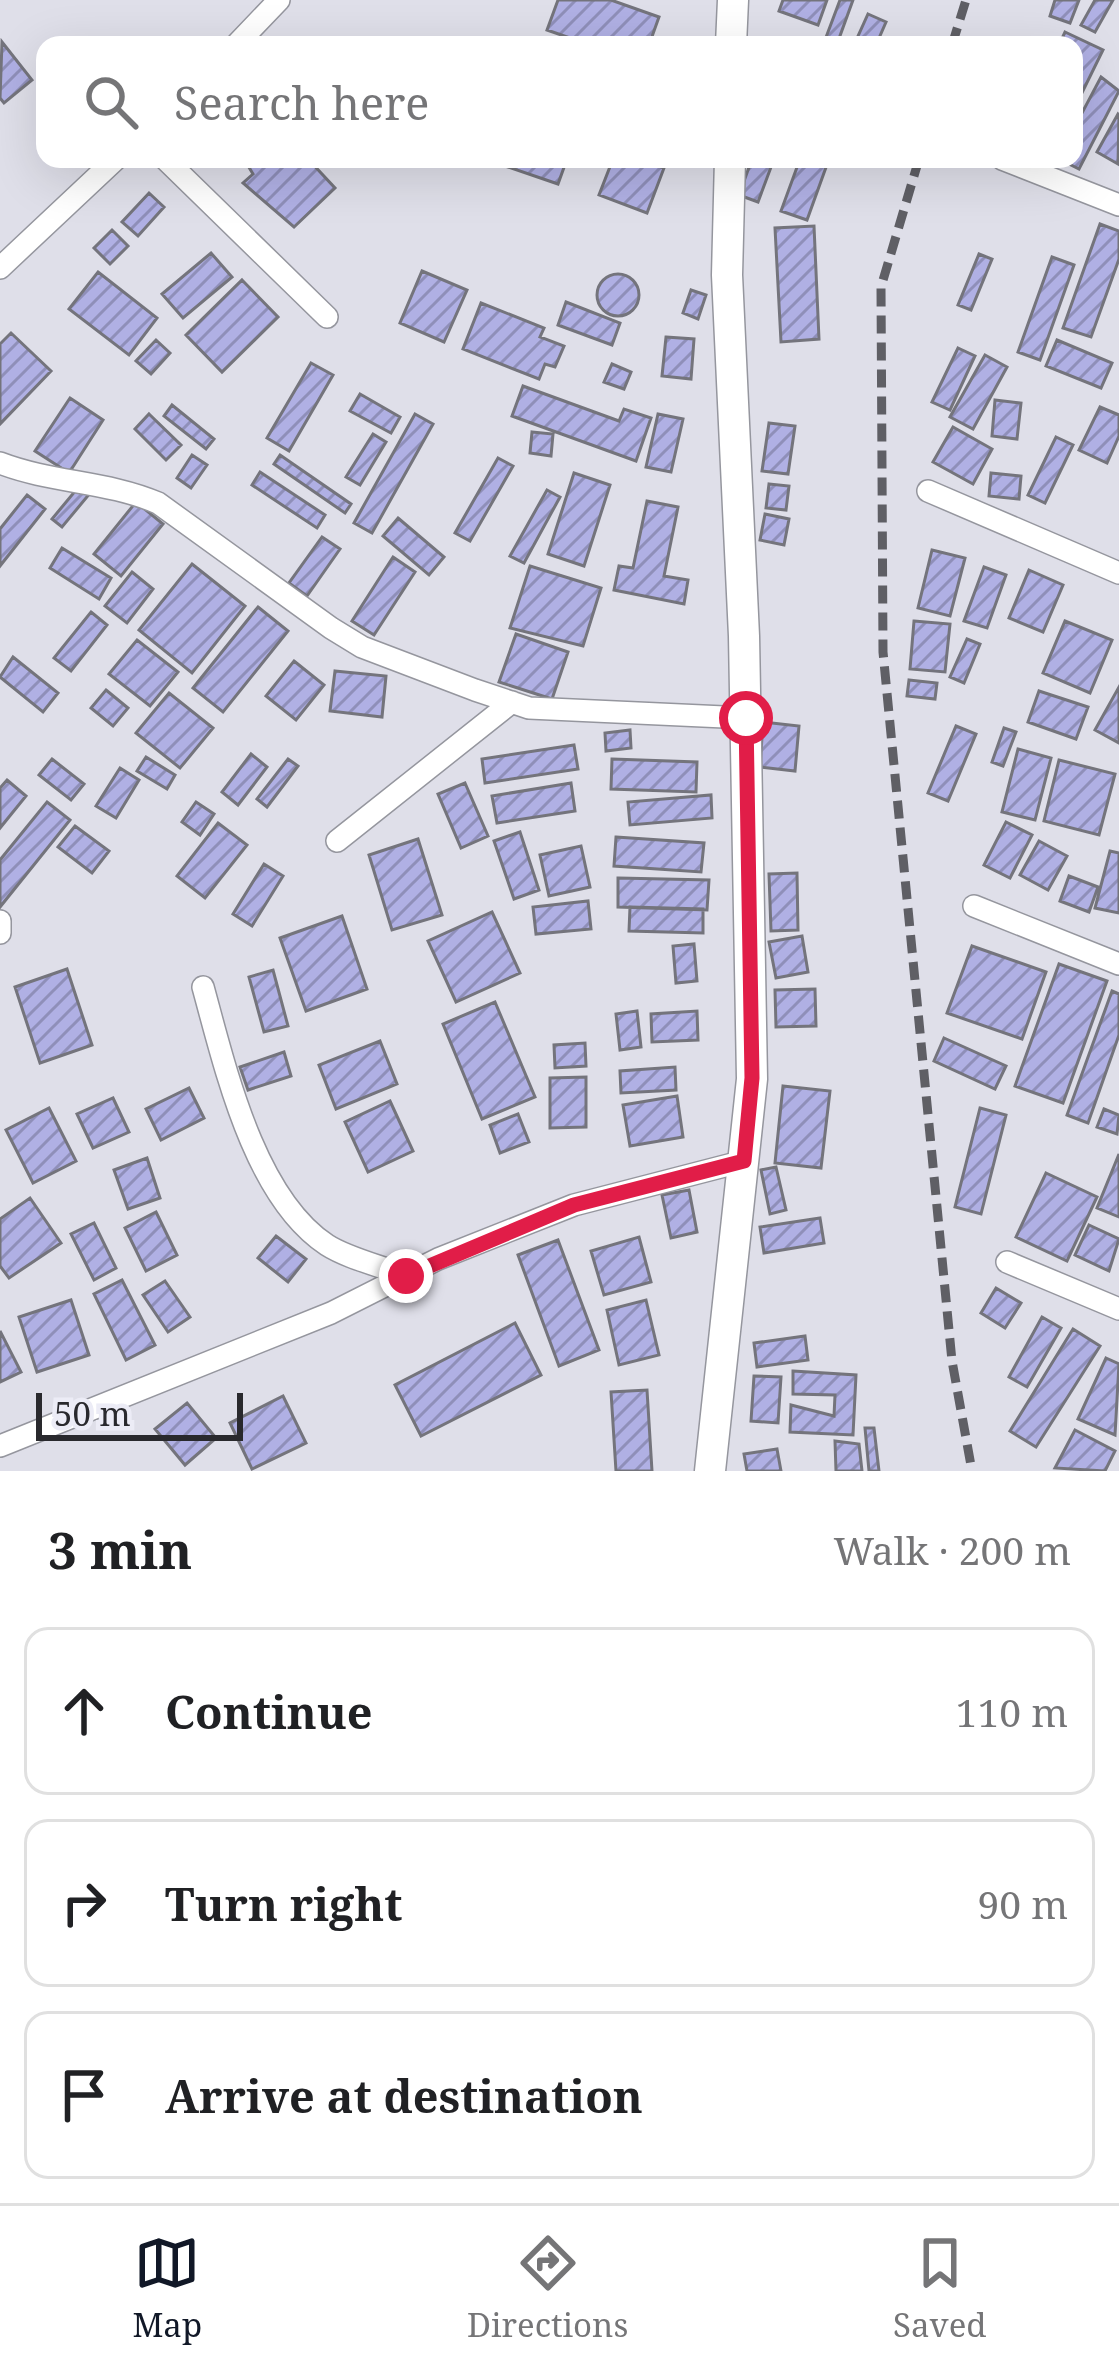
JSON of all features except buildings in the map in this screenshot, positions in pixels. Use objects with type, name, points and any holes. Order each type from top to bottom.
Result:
[{"type":"street","points":[[245,36],[279,0]]},
{"type":"street","points":[[731,36],[733,0]]},
{"type":"street","points":[[0,268],[106,168]]},
{"type":"street","points":[[174,168],[327,316]]},
{"type":"street","points":[[710,1471],[752,1078],[746,718],[729,323],[730,168]]},
{"type":"street","points":[[1025,168],[1119,205]]},
{"type":"street","points":[[0,463],[31,475],[127,489],[158,503],[362,647],[512,703],[550,710],[746,718]]},
{"type":"street","points":[[928,491],[1119,573]]},
{"type":"street","points":[[337,841],[512,703]]},
{"type":"street","points":[[974,906],[1119,964]]},
{"type":"street","points":[[0,921],[0,933]]},
{"type":"street","points":[[203,987],[229,1080],[272,1183],[306,1228],[330,1248],[406,1276]]},
{"type":"street","points":[[0,1445],[331,1313],[574,1205],[744,1161]]},
{"type":"street","points":[[1007,1262],[1119,1309]]},
{"type":"railway","points":[[955,36],[966,0]]},
{"type":"railway","points":[[916,168],[881,287],[883,652],[952,1361],[972,1471]]},
{"type":"route","points":[[406,1276],[574,1205],[744,1161],[752,1078],[746,718]]}]
